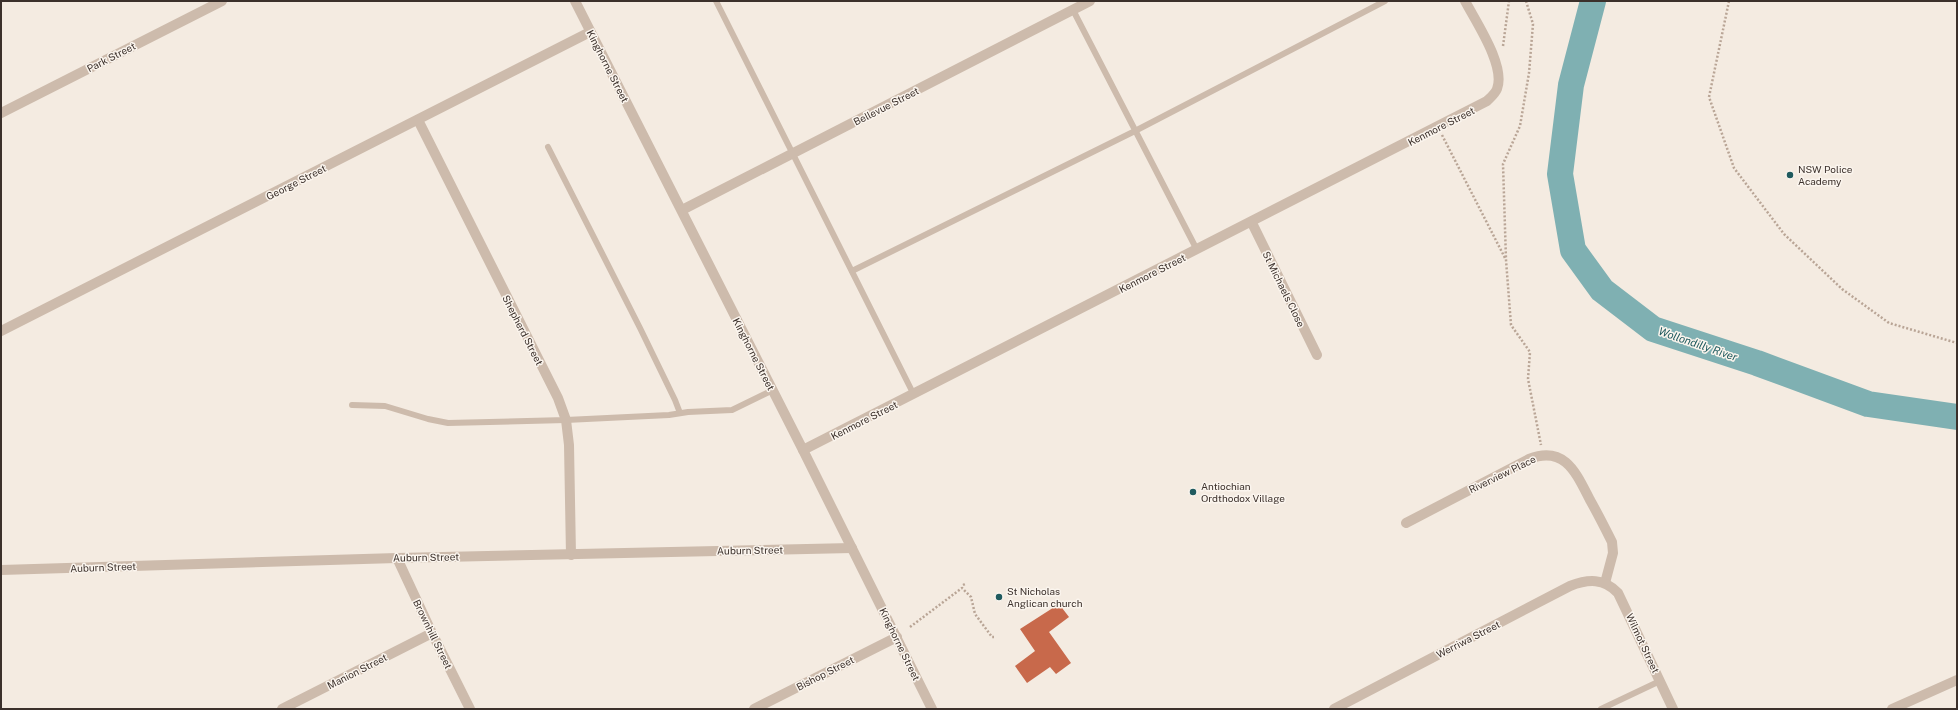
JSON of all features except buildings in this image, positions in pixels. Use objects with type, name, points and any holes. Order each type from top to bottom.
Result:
[{"type":"street","name":"Park Street","points":[[1,113],[222,1]]},
{"type":"street","name":"Kinghorne Street","points":[[574,1],[682,210],[897,636],[932,709]]},
{"type":"street","name":"Kenmore Street","points":[[803,450],[914,395],[1487,102],[1497,90],[1499,74],[1494,58],[1465,1]]},
{"type":"street","name":"Bellevue Street","points":[[682,210],[794,154],[1087,2]]},
{"type":"street","name":"George Street","points":[[1,331],[590,32]]},
{"type":"street","name":"Shepherd Street","points":[[418,120],[558,398],[566,420],[569,444],[571,555]]},
{"type":"street","name":"St Michaels Close","points":[[1252,222],[1316,355]]},
{"type":"street","name":"Riverview Place","points":[[1406,523],[1529,459],[1543,455],[1560,459],[1573,469],[1610,538],[1613,553],[1605,583]]},
{"type":"street","name":"Auburn Street","points":[[1,570],[397,558],[852,548]]},
{"type":"street","name":"Brownhill Street","points":[[397,558],[470,709]]},
{"type":"street","name":"Werriwa Street","points":[[1334,709],[1570,586],[1588,581],[1605,583]]},
{"type":"street","name":"Wilmot Street","points":[[1605,583],[1615,590],[1623,601],[1673,709]]},
{"type":"street","name":"Manion Street","points":[[282,709],[432,633]]},
{"type":"street","name":"Bishop Street","points":[[754,709],[897,636]]},
{"type":"street","points":[[1892,709],[1957,680]]},
{"type":"lane","points":[[716,1],[914,395]]},
{"type":"lane","points":[[852,271],[1135,131],[1385,1]]},
{"type":"lane","points":[[1073,10],[1197,250]]},
{"type":"lane","points":[[548,148],[640,328],[675,400],[680,414]]},
{"type":"lane","points":[[352,405],[385,406],[428,419],[448,423],[566,420],[732,410],[773,390]]},
{"type":"lane","points":[[1601,709],[1660,681]]},
{"type":"path","points":[[1502,52],[1509,1]]},
{"type":"path","points":[[1526,1],[1533,24],[1529,73],[1520,126],[1503,164],[1506,260],[1512,325],[1530,352],[1528,379],[1543,455]]},
{"type":"path","points":[[1729,1],[1709,97],[1734,168],[1784,234],[1842,289],[1889,323],[1957,343]]},
{"type":"path","points":[[1438,128],[1506,260]]},
{"type":"path","points":[[910,627],[962,588],[971,597],[975,614],[992,638],[994,637]]},
{"type":"waterway","name":"Wollondilly River","points":[[1593,1],[1571,85],[1560,174],[1573,250],[1602,290],[1653,329],[1757,363],[1868,404],[1957,417]]},
{"type":"place","name":"NSW Police Academy","points":[[1790,175]]},
{"type":"place","name":"Antiochian Ordthodox Village","points":[[1193,492]]},
{"type":"place","name":"St Nicholas Anglican church","points":[[999,597]]}]
